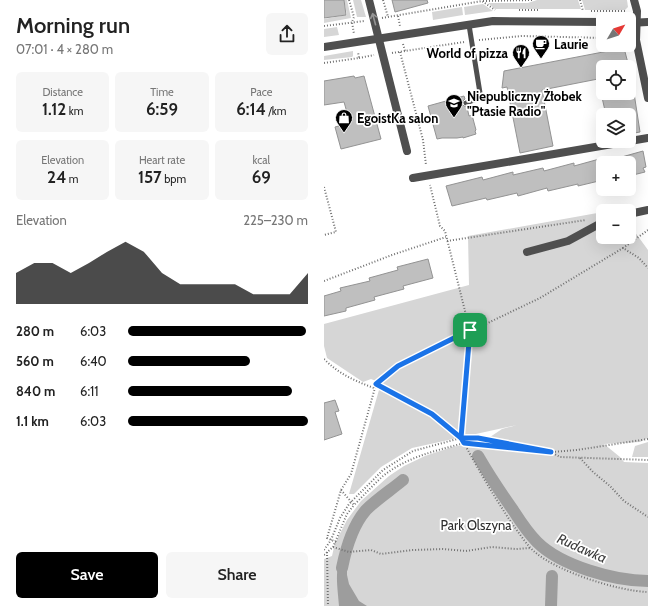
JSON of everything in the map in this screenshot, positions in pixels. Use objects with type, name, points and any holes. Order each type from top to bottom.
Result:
[{"type":"street","points":[[369,0],[407,151]]},
{"type":"street","points":[[634,0],[637,11],[636,14]]},
{"type":"street","points":[[324,47],[493,21],[596,22]]},
{"type":"street","points":[[636,23],[648,22]]},
{"type":"street","points":[[636,40],[648,98]]},
{"type":"street","points":[[414,178],[648,138]]},
{"type":"street","points":[[636,213],[648,210]]},
{"type":"street","points":[[527,252],[568,241],[596,226]]},
{"type":"lane","points":[[466,103],[477,99],[480,93],[469,24]]},
{"type":"path","points":[[383,0],[388,17]]},
{"type":"path","points":[[482,0],[532,0]]},
{"type":"path","points":[[580,0],[584,11]]},
{"type":"path","points":[[398,16],[405,51],[472,40],[522,36],[596,38]]},
{"type":"path","points":[[400,52],[423,140],[427,176],[440,226],[444,231],[447,241],[470,330],[461,438]]},
{"type":"path","points":[[324,187],[336,232],[324,235]]},
{"type":"path","points":[[447,241],[588,219]]},
{"type":"path","points":[[336,542],[327,538],[341,490],[351,474],[376,384],[398,366],[470,330],[540,298],[624,248],[648,230]]},
{"type":"path","points":[[324,281],[392,255],[446,238]]},
{"type":"path","points":[[624,248],[639,258],[648,268]]},
{"type":"path","points":[[477,327],[484,340]]},
{"type":"path","points":[[324,359],[332,367],[351,379],[375,388]]},
{"type":"path","points":[[376,384],[432,414],[461,438],[489,488],[524,540],[531,548],[546,560],[581,576],[605,584],[640,592],[648,592]]},
{"type":"path","points":[[324,550],[331,540],[340,518],[351,501],[383,470],[413,451],[461,438],[478,438],[551,452],[560,457],[648,460]]},
{"type":"path","points":[[324,555],[336,542],[347,514],[354,505],[382,477],[423,454],[464,443],[551,452],[577,450],[648,439]]},
{"type":"path","points":[[580,458],[593,472],[610,486],[624,502],[648,517]]},
{"type":"path","points":[[341,490],[354,505]]},
{"type":"path","points":[[333,546],[349,552],[371,550],[381,554],[413,550],[443,549],[466,552],[492,547],[516,549],[531,548]]},
{"type":"path","points":[[327,552],[328,606]]},
{"type":"green space","points":[[344,0],[347,0],[351,18],[324,23],[324,19],[347,15]]},
{"type":"green space","points":[[353,0],[361,0],[366,17],[357,17]]},
{"type":"green space","points":[[537,0],[578,0],[581,9],[495,9],[488,3],[528,3]]},
{"type":"green space","points":[[582,0],[627,0],[628,7],[625,10],[585,10]]},
{"type":"green space","points":[[483,4],[493,11],[465,15],[464,7]]},
{"type":"green space","points":[[462,7],[463,15],[433,20],[432,12]]},
{"type":"green space","points":[[337,27],[339,35],[324,37],[324,29]]},
{"type":"green space","points":[[353,51],[352,57],[324,60],[324,56]]},
{"type":"green space","name":"Park Olszyna","points":[[596,213],[596,244],[636,244],[636,234],[648,250],[648,438],[640,442],[604,444],[624,462],[648,463],[648,606],[324,606],[324,559],[332,556],[335,543],[347,520],[361,501],[389,476],[404,466],[425,456],[452,447],[481,443],[502,429],[517,425],[412,448],[381,467],[354,494],[349,494],[381,383],[371,379],[363,382],[327,358],[324,346],[324,324],[469,285],[468,236]]},
{"type":"green space","points":[[648,442],[648,457],[632,457],[635,446]]},
{"type":"shaded area","points":[[344,551],[347,552],[347,575],[349,584],[359,601],[367,606],[339,606],[337,571],[338,564]]},
{"type":"building","points":[[324,0],[344,0],[346,15],[324,18]]},
{"type":"building","points":[[392,0],[427,0],[428,3],[395,12]]},
{"type":"building","points":[[603,52],[625,52],[627,60],[596,60],[596,79],[542,90],[553,146],[520,153],[507,87],[502,88],[504,71]]},
{"type":"building","points":[[354,76],[355,78],[364,76],[381,139],[341,149],[335,127],[350,123],[344,102],[324,105],[324,81]]},
{"type":"building","points":[[464,96],[465,99],[462,104],[467,107],[469,116],[472,115],[476,134],[463,138],[437,139],[428,106]]},
{"type":"building","points":[[603,100],[635,100],[640,132],[636,133],[636,108],[604,108]]},
{"type":"building","points":[[643,151],[646,167],[643,168],[645,172],[636,174],[636,156],[625,156]]},
{"type":"building","points":[[596,160],[596,182],[548,191],[547,188],[518,196],[517,193],[487,200],[486,198],[452,206],[446,186],[482,177],[483,180],[513,172],[513,175],[543,168],[544,171],[574,163],[574,166]]},
{"type":"building","points":[[428,259],[433,278],[403,286],[404,289],[374,297],[375,300],[346,308],[346,311],[324,316],[324,296],[341,291],[340,288],[370,281],[369,278],[398,270],[397,267]]},
{"type":"building","points":[[335,400],[339,411],[335,412],[342,434],[324,440],[324,403]]},
{"type":"waterway","name":"Rudawka","points":[[478,456],[524,527],[530,535],[547,551],[574,565],[605,575],[648,581]]},
{"type":"waterway","name":"Rudawka","points":[[342,568],[350,538],[361,516],[375,502],[403,480]]},
{"type":"waterway","points":[[551,606],[552,576]]},
{"type":"place","name":"Laurie","points":[[541,59]]},
{"type":"place","name":"World of pizza","points":[[521,68]]},
{"type":"place","name":"Niepubliczny Żłobek \"Ptasie Radio\"","points":[[454,118]]},
{"type":"place","name":"EgoistKa salon","points":[[344,133]]},
{"type":"route","points":[[470,330],[398,366],[376,384],[432,414],[461,438],[464,443],[551,452],[478,438],[461,438],[470,330]]}]
